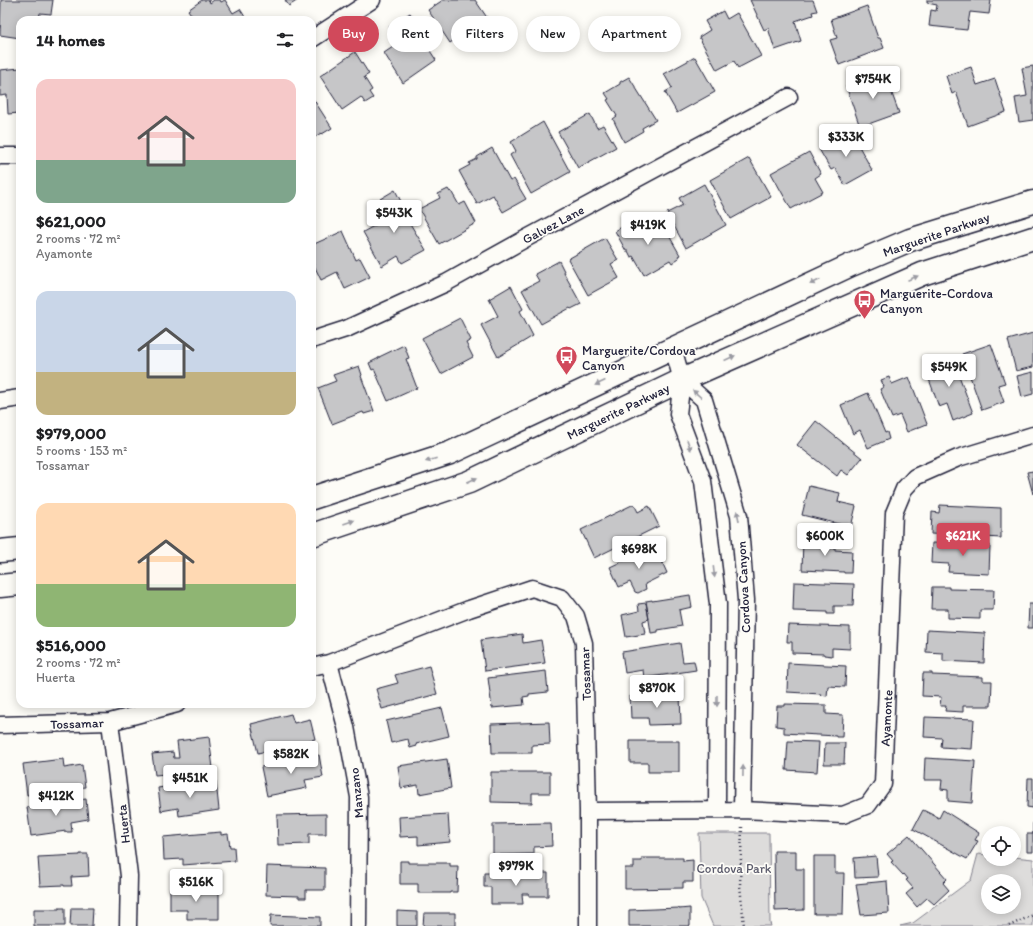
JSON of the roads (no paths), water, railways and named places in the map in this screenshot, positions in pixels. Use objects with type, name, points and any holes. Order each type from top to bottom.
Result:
[{"type":"main road","name":"Marguerite Parkway","points":[[316,497],[450,453],[851,265],[910,240],[1033,202]]},
{"type":"main road","name":"Marguerite Parkway","points":[[316,534],[469,482],[682,380],[922,274],[1033,238]]},
{"type":"main road","points":[[0,551],[16,549]]},
{"type":"main road","points":[[0,586],[16,584]]},
{"type":"street","points":[[316,36],[372,0]]},
{"type":"street","name":"Galvez Lane","points":[[316,339],[346,329],[446,283],[789,97]]},
{"type":"street","points":[[0,156],[16,156]]},
{"type":"street","name":"Cordova Canyon","points":[[673,348],[682,380],[678,414],[703,481],[718,604],[717,810]]},
{"type":"street","name":"Cordova Canyon","points":[[682,380],[704,400],[739,516],[746,600],[742,810]]},
{"type":"street","points":[[0,401],[16,399]]},
{"type":"street","name":"Ayamonte","points":[[588,811],[742,810],[843,815],[868,805],[882,784],[894,513],[904,489],[915,477],[958,458],[1033,435]]},
{"type":"street","name":"Tossamar","points":[[316,666],[329,663],[470,609],[532,588],[562,598],[576,616],[584,643],[588,811],[588,926]]},
{"type":"street","name":"Manzano","points":[[329,663],[346,727],[359,797],[358,926]]},
{"type":"street","name":"Tossamar","points":[[0,725],[110,722],[162,708]]},
{"type":"street","name":"Huerta","points":[[110,722],[129,876],[128,926]]},
{"type":"place","name":"Marguerite-Cordova Canyon","points":[[864,320]]},
{"type":"place","name":"Marguerite/Cordova Canyon","points":[[567,376]]},
{"type":"park label","name":"Cordova Park","points":[[734,868]]}]
